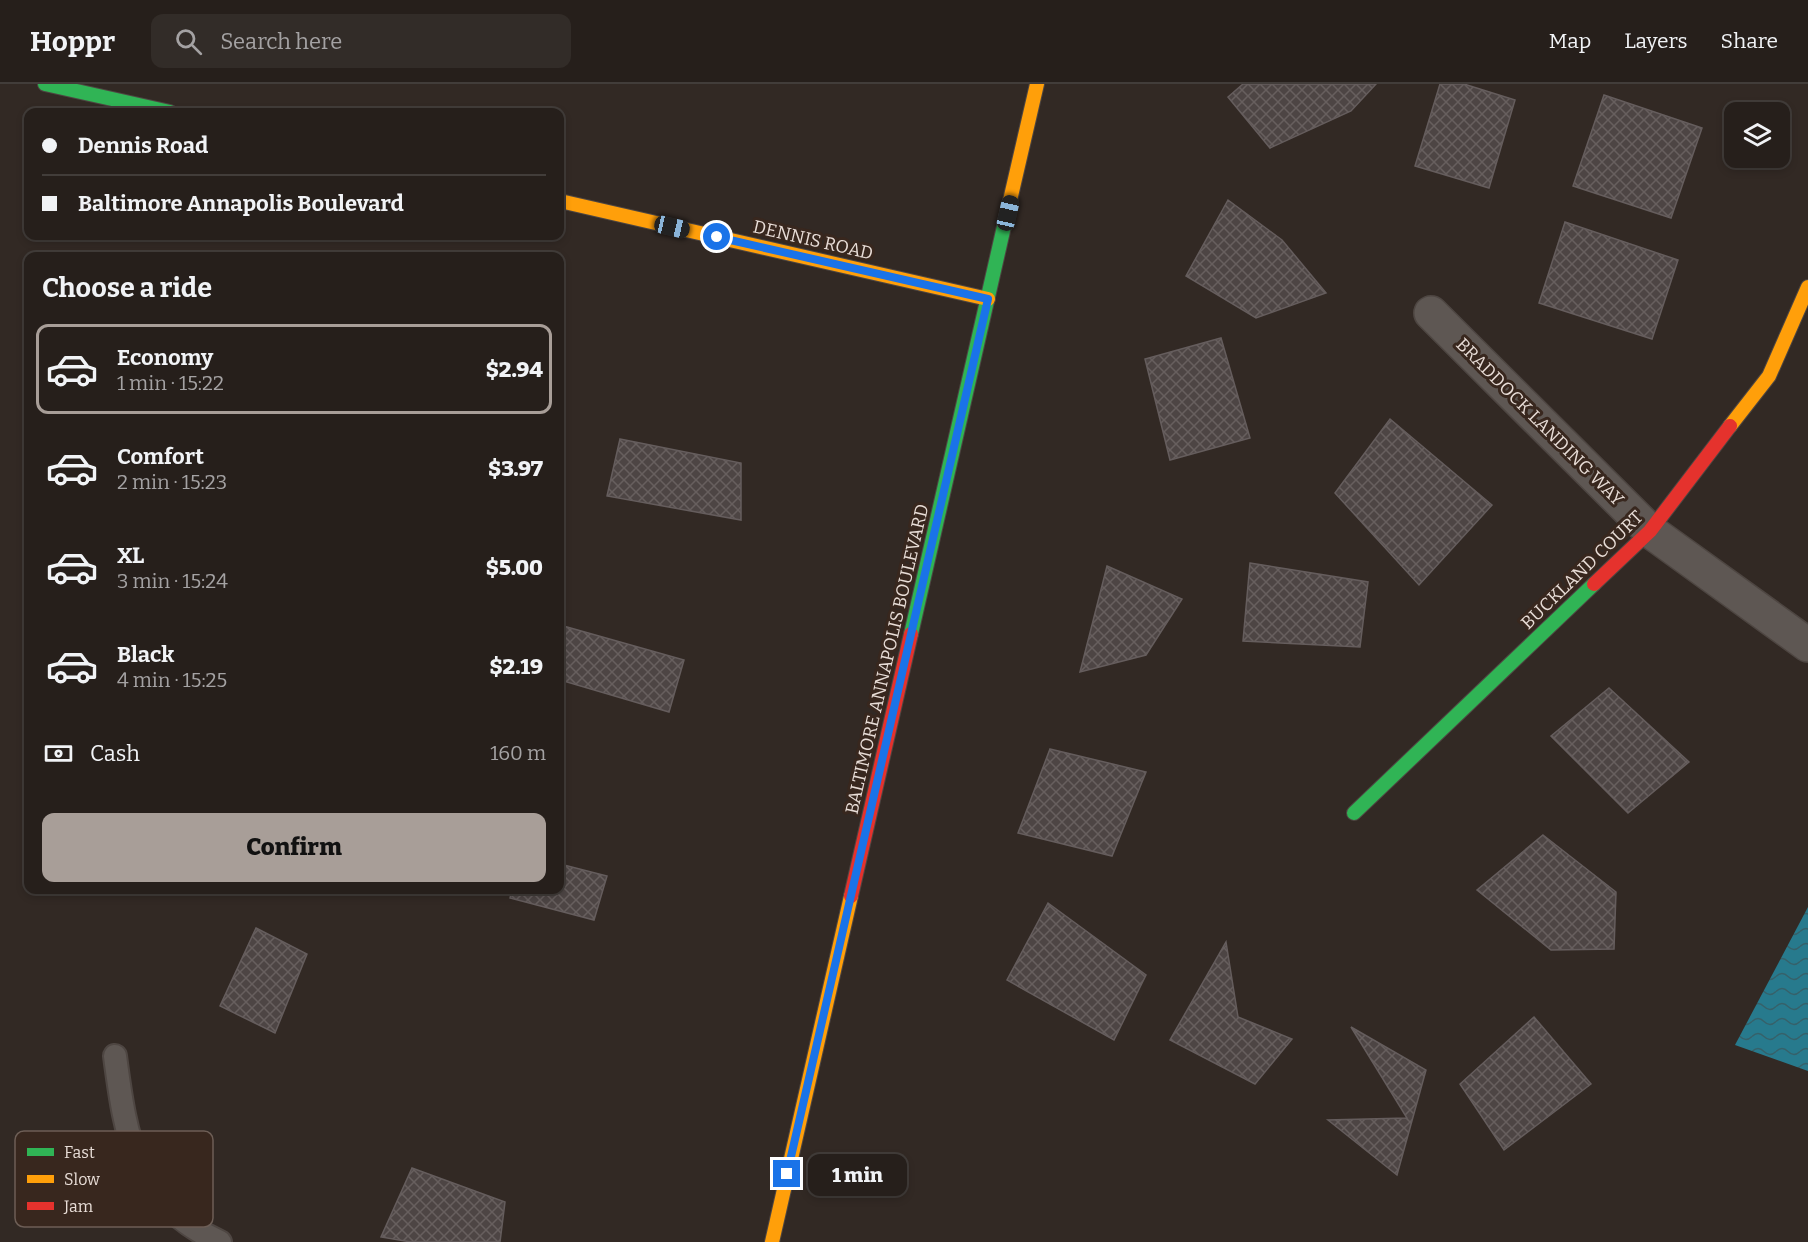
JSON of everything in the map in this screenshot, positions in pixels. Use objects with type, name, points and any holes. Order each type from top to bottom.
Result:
[{"type":"street","points":[[45,84],[152,108]]},
{"type":"street","name":"BALTIMORE ANNAPOLIS BOULEVARD","points":[[772,1242],[1037,84]]},
{"type":"street","name":"DENNIS ROAD","points":[[564,202],[988,299]]},
{"type":"street","name":"BUCKLAND COURT","points":[[1354,813],[1650,531],[1769,376],[1808,287]]},
{"type":"street","name":"BRADDOCK LANDING WAY","points":[[1431,313],[1650,531],[1808,645]]},
{"type":"lane","points":[[115,1056],[127,1131]]},
{"type":"lane","points":[[196,1227],[220,1242]]},
{"type":"water","points":[[1808,907],[1808,1071],[1735,1045]]},
{"type":"building","points":[[1243,84],[1376,84],[1351,111],[1270,148],[1228,97]]},
{"type":"building","points":[[1440,84],[1464,84],[1515,100],[1489,188],[1415,166]]},
{"type":"building","points":[[1604,95],[1702,128],[1671,218],[1573,186]]},
{"type":"building","points":[[1228,200],[1282,240],[1326,293],[1256,318],[1186,276]]},
{"type":"building","points":[[1565,222],[1678,260],[1652,339],[1539,303]]},
{"type":"building","points":[[1221,338],[1250,438],[1170,460],[1145,359]]},
{"type":"building","points":[[1390,419],[1492,505],[1419,585],[1335,493]]},
{"type":"building","points":[[620,439],[741,463],[741,520],[607,496]]},
{"type":"building","points":[[1250,563],[1368,582],[1360,647],[1243,641]]},
{"type":"building","points":[[1107,566],[1182,599],[1146,655],[1080,672]]},
{"type":"building","points":[[564,626],[684,660],[669,712],[564,681]]},
{"type":"building","points":[[1609,688],[1689,762],[1628,813],[1551,736]]},
{"type":"building","points":[[1050,749],[1146,772],[1112,856],[1018,833]]},
{"type":"building","points":[[1543,835],[1616,892],[1614,949],[1551,950],[1477,890]]},
{"type":"building","points":[[564,865],[607,876],[594,920],[510,898],[511,894],[564,894]]},
{"type":"building","points":[[1048,903],[1146,975],[1114,1040],[1007,980]]},
{"type":"building","points":[[256,928],[307,954],[275,1033],[220,1006]]},
{"type":"building","points":[[1226,942],[1238,1017],[1292,1039],[1255,1084],[1170,1040]]},
{"type":"building","points":[[1534,1017],[1591,1084],[1504,1150],[1460,1084]]},
{"type":"building","points":[[1351,1027],[1426,1070],[1397,1175],[1328,1120],[1407,1118]]},
{"type":"building","points":[[412,1168],[505,1202],[500,1242],[411,1242],[381,1237]]},
{"type":"traffic: fast","points":[[45,84],[152,108]]},
{"type":"traffic: fast","points":[[911,634],[1008,209]]},
{"type":"traffic: fast","points":[[1354,813],[1594,584]]},
{"type":"traffic: slow","points":[[1008,209],[1037,84]]},
{"type":"traffic: slow","points":[[564,202],[988,299]]},
{"type":"traffic: slow","points":[[1730,426],[1769,376],[1808,287]]},
{"type":"traffic: slow","points":[[772,1242],[851,896]]},
{"type":"traffic: jam","points":[[1594,584],[1650,531],[1730,426]]},
{"type":"traffic: jam","points":[[851,896],[911,634]]},
{"type":"route","points":[[717,237],[988,299],[787,1174]]}]
